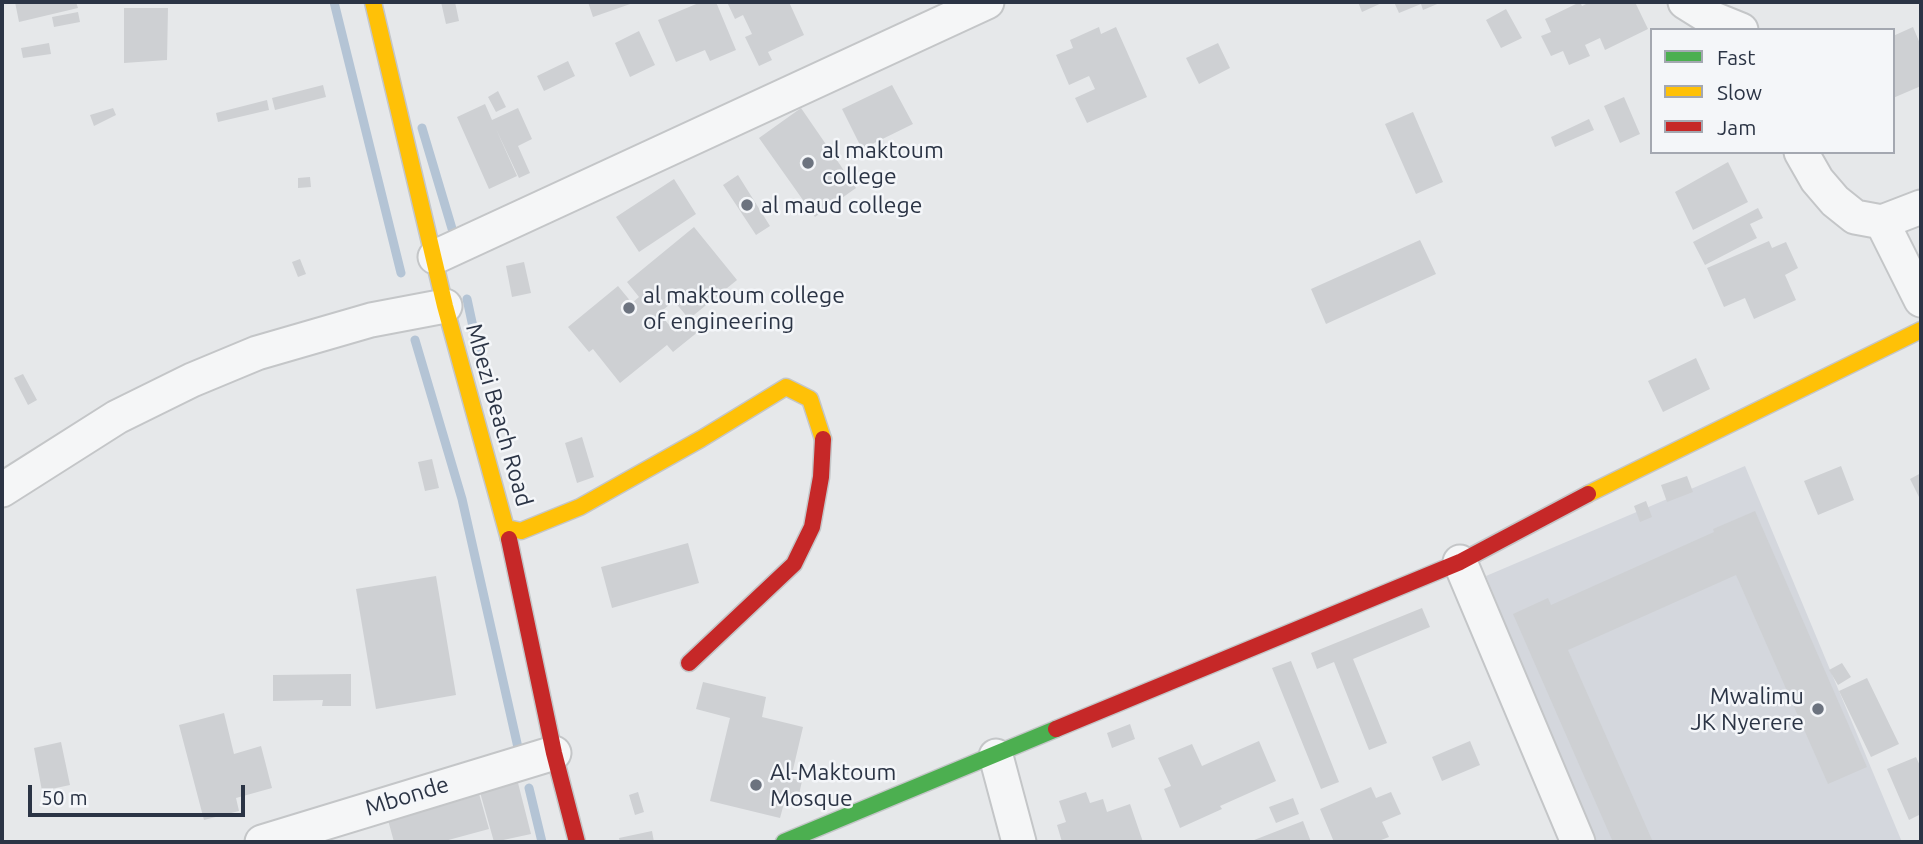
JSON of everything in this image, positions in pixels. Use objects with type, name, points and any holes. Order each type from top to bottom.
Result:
[{"type":"street","name":"Mbezi Beach Road","points":[[373,2],[445,306],[507,528],[554,752],[577,842]]},
{"type":"street","points":[[435,257],[987,2]]},
{"type":"street","points":[[1685,2],[1709,17],[1736,28]]},
{"type":"street","points":[[1802,154],[1817,180],[1835,201],[1855,217],[1882,222],[1921,206]]},
{"type":"street","points":[[1882,222],[1921,300]]},
{"type":"street","points":[[2,490],[117,418],[192,380],[257,353],[371,320],[445,306]]},
{"type":"street","points":[[784,842],[1460,562],[1610,482],[1921,330]]},
{"type":"street","points":[[507,528],[521,531],[580,507],[701,439],[786,387],[810,399],[824,436],[821,477],[812,527],[794,564],[690,663]]},
{"type":"street","points":[[1460,562],[1578,842]]},
{"type":"street","name":"Mbonde","points":[[262,842],[554,752]]},
{"type":"street","points":[[996,756],[1019,842]]},
{"type":"shaded area","points":[[1745,466],[1902,842],[1593,842],[1486,576]]},
{"type":"building","points":[[15,2],[76,2],[78,8],[19,22]]},
{"type":"building","points":[[441,2],[455,2],[459,21],[446,24]]},
{"type":"building","points":[[588,2],[636,2],[593,17]]},
{"type":"building","points":[[701,2],[716,2],[736,50],[710,61],[705,50],[676,62],[658,20]]},
{"type":"building","points":[[727,2],[789,2],[804,35],[768,52],[772,60],[759,66],[745,37],[752,34],[743,15],[735,19]]},
{"type":"building","points":[[1358,2],[1384,2],[1362,12]]},
{"type":"building","points":[[1394,2],[1442,2],[1423,10],[1421,4],[1399,13]]},
{"type":"building","points":[[1580,2],[1582,6],[1590,2],[1635,2],[1648,29],[1605,50],[1600,38],[1585,45],[1590,56],[1569,65],[1563,51],[1551,56],[1541,36],[1551,32],[1545,19]]},
{"type":"building","points":[[124,8],[168,8],[167,60],[124,63]]},
{"type":"building","points":[[1506,9],[1522,38],[1501,48],[1486,20]]},
{"type":"building","points":[[78,12],[80,22],[54,27],[52,17]]},
{"type":"building","points":[[1099,27],[1101,34],[1116,27],[1147,97],[1087,123],[1075,98],[1095,89],[1089,76],[1069,85],[1056,55],[1073,48],[1070,40]]},
{"type":"building","points":[[1913,27],[1921,46],[1921,86],[1895,97],[1895,35]]},
{"type":"building","points":[[639,31],[655,65],[630,77],[615,43]]},
{"type":"building","points":[[49,43],[51,54],[23,58],[21,48]]},
{"type":"building","points":[[1218,43],[1230,68],[1199,84],[1186,58]]},
{"type":"building","points":[[568,61],[575,76],[544,91],[537,76]]},
{"type":"building","points":[[323,85],[326,97],[275,110],[272,98]]},
{"type":"building","name":"al maktoum college","points":[[892,85],[913,124],[862,149],[842,109]]},
{"type":"building","points":[[498,91],[506,107],[496,112],[488,97]]},
{"type":"building","points":[[1624,97],[1640,134],[1620,143],[1604,106]]},
{"type":"building","points":[[267,100],[269,110],[218,122],[216,113]]},
{"type":"building","points":[[485,104],[492,120],[518,108],[532,139],[518,146],[530,173],[519,178],[496,129],[517,176],[489,189],[457,117]]},
{"type":"building","points":[[113,108],[116,115],[94,126],[90,115]]},
{"type":"building","name":"al maktoum college","points":[[801,108],[856,188],[815,217],[759,138]]},
{"type":"building","points":[[1413,112],[1443,182],[1416,194],[1385,124]]},
{"type":"building","points":[[1589,119],[1594,130],[1555,147],[1551,137]]},
{"type":"building","points":[[1728,162],[1748,202],[1693,230],[1675,192]]},
{"type":"building","name":"al maud college","points":[[738,175],[770,226],[756,235],[723,185]]},
{"type":"building","points":[[310,177],[311,187],[298,188],[298,178]]},
{"type":"building","points":[[674,179],[696,214],[639,252],[616,217]]},
{"type":"building","points":[[1758,208],[1763,218],[1750,224],[1757,238],[1705,265],[1693,242]]},
{"type":"building","name":"al maktoum college of engineering","points":[[694,227],[737,280],[689,319],[674,301],[659,313],[675,332],[690,320],[699,331],[673,352],[667,345],[620,383],[593,349],[589,352],[568,327],[618,286],[632,303],[639,297],[627,282]]},
{"type":"building","points":[[1420,240],[1436,274],[1326,324],[1311,289]]},
{"type":"building","points":[[1769,241],[1772,248],[1786,242],[1798,268],[1785,275],[1796,300],[1754,319],[1745,298],[1724,307],[1707,268]]},
{"type":"building","points":[[300,259],[306,274],[298,277],[292,262]]},
{"type":"building","points":[[524,262],[531,293],[512,297],[506,266]]},
{"type":"building","points":[[1696,358],[1710,389],[1663,412],[1648,381]]},
{"type":"building","points":[[23,374],[37,400],[28,405],[14,378]]},
{"type":"building","points":[[582,437],[594,477],[577,483],[565,443]]},
{"type":"building","points":[[432,459],[439,488],[425,491],[418,462]]},
{"type":"building","points":[[1841,466],[1854,500],[1818,515],[1804,481]]},
{"type":"building","points":[[1921,473],[1921,501],[1910,479]]},
{"type":"building","points":[[1687,476],[1693,492],[1667,502],[1661,485]]},
{"type":"building","points":[[1646,501],[1652,517],[1640,522],[1634,506]]},
{"type":"building","name":"Mwalimu JK Nyerere","points":[[1755,511],[1867,767],[1828,784],[1736,575],[1568,650],[1653,842],[1613,842],[1513,614],[1548,598],[1551,605]]},
{"type":"building","points":[[688,543],[699,583],[612,608],[601,567]]},
{"type":"building","points":[[436,576],[456,695],[376,709],[356,589]]},
{"type":"building","points":[[1422,608],[1430,627],[1353,659],[1387,743],[1369,750],[1334,662],[1317,669],[1311,653]]},
{"type":"building","points":[[1291,661],[1339,782],[1321,789],[1272,668]]},
{"type":"building","points":[[1842,663],[1851,677],[1838,685],[1829,670]]},
{"type":"building","points":[[351,674],[351,706],[322,706],[323,700],[273,701],[273,675]]},
{"type":"building","points":[[1867,678],[1899,744],[1871,757],[1839,691]]},
{"type":"building","points":[[703,682],[766,697],[762,717],[803,727],[791,778],[802,781],[798,799],[786,796],[780,818],[710,801],[730,718],[696,709]]},
{"type":"building","points":[[224,713],[234,754],[261,746],[272,788],[236,798],[239,811],[204,820],[179,725]]},
{"type":"building","points":[[1130,724],[1135,739],[1112,748],[1107,733]]},
{"type":"building","points":[[1259,741],[1276,781],[1220,806],[1222,809],[1180,828],[1164,789],[1171,786],[1158,758],[1192,744],[1202,766]]},
{"type":"building","points":[[1470,741],[1480,765],[1442,781],[1432,757]]},
{"type":"building","points":[[61,742],[70,785],[42,791],[34,748]]},
{"type":"building","points":[[1916,757],[1921,768],[1921,814],[1909,820],[1887,769]]},
{"type":"building","points":[[516,775],[531,834],[494,842],[478,785]]},
{"type":"building","points":[[476,783],[489,829],[441,842],[394,842],[385,809]]},
{"type":"building","points":[[1371,787],[1376,798],[1391,792],[1401,814],[1382,822],[1389,837],[1376,842],[1334,842],[1320,809]]},
{"type":"building","points":[[638,792],[644,812],[635,815],[629,795]]},
{"type":"building","points":[[1086,792],[1090,803],[1103,799],[1107,812],[1130,804],[1143,842],[1062,842],[1057,825],[1066,822],[1059,801]]},
{"type":"building","points":[[1293,798],[1299,814],[1276,823],[1269,807]]},
{"type":"building","points":[[1303,821],[1311,842],[1249,842]]},
{"type":"building","points":[[652,831],[654,842],[620,842],[619,838]]},
{"type":"waterway","points":[[334,2],[401,273]]},
{"type":"waterway","points":[[422,128],[456,242]]},
{"type":"waterway","points":[[467,299],[483,373]]},
{"type":"waterway","points":[[415,340],[462,499],[519,752]]},
{"type":"waterway","points":[[529,788],[542,842]]},
{"type":"traffic: fast","points":[[784,842],[1056,729]]},
{"type":"traffic: slow","points":[[373,2],[445,306],[509,539]]},
{"type":"traffic: slow","points":[[1588,494],[1921,330]]},
{"type":"traffic: slow","points":[[507,528],[521,531],[580,507],[701,439],[786,387],[810,399],[823,439]]},
{"type":"traffic: jam","points":[[689,663],[794,564],[812,527],[821,477],[823,439]]},
{"type":"traffic: jam","points":[[1056,729],[1460,562],[1588,494]]},
{"type":"traffic: jam","points":[[509,539],[554,753],[577,842]]},
{"type":"place","name":"al maktoum college","points":[[808,163]]},
{"type":"place","name":"al maud college","points":[[747,205]]},
{"type":"place","name":"al maktoum college of engineering","points":[[629,308]]},
{"type":"place","name":"Mwalimu JK Nyerere","points":[[1818,709]]},
{"type":"place","name":"Al-Maktoum Mosque","points":[[756,785]]}]
